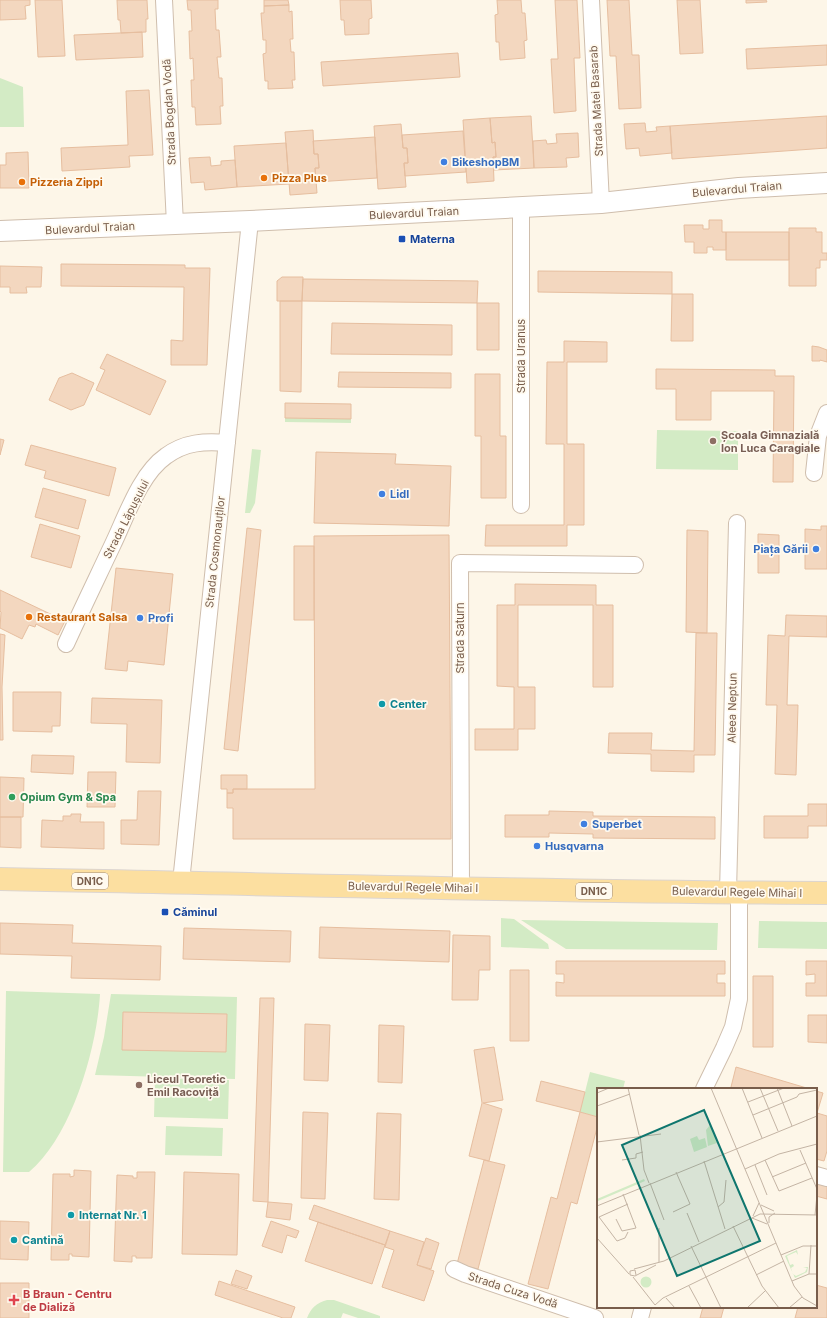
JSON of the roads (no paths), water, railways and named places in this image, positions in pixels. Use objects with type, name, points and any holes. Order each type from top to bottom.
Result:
[{"type":"main road","name":"Bulevardul Regele Mihai I","points":[[0,879],[461,889],[827,893]]},
{"type":"street","name":"Strada Bogdan Vodă","points":[[164,0],[175,224]]},
{"type":"street","name":"Strada Matei Basarab","points":[[591,0],[601,203]]},
{"type":"street","name":"Bulevardul Traian","points":[[0,231],[250,221],[601,203],[739,188],[827,183]]},
{"type":"street","name":"Strada Uranus","points":[[521,207],[521,504]]},
{"type":"street","name":"Strada Cosmonauților","points":[[181,882],[250,221]]},
{"type":"street","points":[[814,473],[818,436],[827,412]]},
{"type":"street","name":"Strada Lăpușului","points":[[66,644],[139,489],[157,464],[170,453],[186,445],[199,442],[227,443]]},
{"type":"street","name":"Aleea Neptun","points":[[704,1088],[730,1034],[739,999],[734,893],[736,523]]},
{"type":"street","name":"Strada Saturn","points":[[461,889],[460,563],[635,565]]},
{"type":"street","points":[[817,1176],[827,1178]]},
{"type":"street","name":"Strada Cuza Vodă","points":[[454,1269],[595,1318]]},
{"type":"street","points":[[640,1318],[643,1308]]},
{"type":"place","name":"BikeshopBM","points":[[444,162]]},
{"type":"place","name":"Pizza Plus","points":[[264,178]]},
{"type":"place","name":"Pizzeria Zippi","points":[[22,182]]},
{"type":"place","name":"Materna","points":[[402,239]]},
{"type":"place","name":"Școala Gimnazială Ion Luca Caragiale","points":[[713,441]]},
{"type":"place","name":"Lidl","points":[[382,494]]},
{"type":"place","name":"Piața Gării","points":[[816,549]]},
{"type":"place","name":"Restaurant Salsa","points":[[29,617]]},
{"type":"place","name":"Profi","points":[[140,618]]},
{"type":"place","name":"Center","points":[[382,704]]},
{"type":"place","name":"Opium Gym & Spa","points":[[12,797]]},
{"type":"place","name":"Superbet","points":[[584,824]]},
{"type":"place","name":"Husqvarna","points":[[537,846]]},
{"type":"place","name":"Căminul","points":[[165,912]]},
{"type":"place","name":"Liceul Teoretic Emil Racoviță","points":[[139,1085]]},
{"type":"place","name":"Internat Nr. 1","points":[[71,1215]]},
{"type":"place","name":"Cantină","points":[[14,1240]]},
{"type":"place","name":"B Braun - Centru de Dializă","points":[[14,1300]]}]
